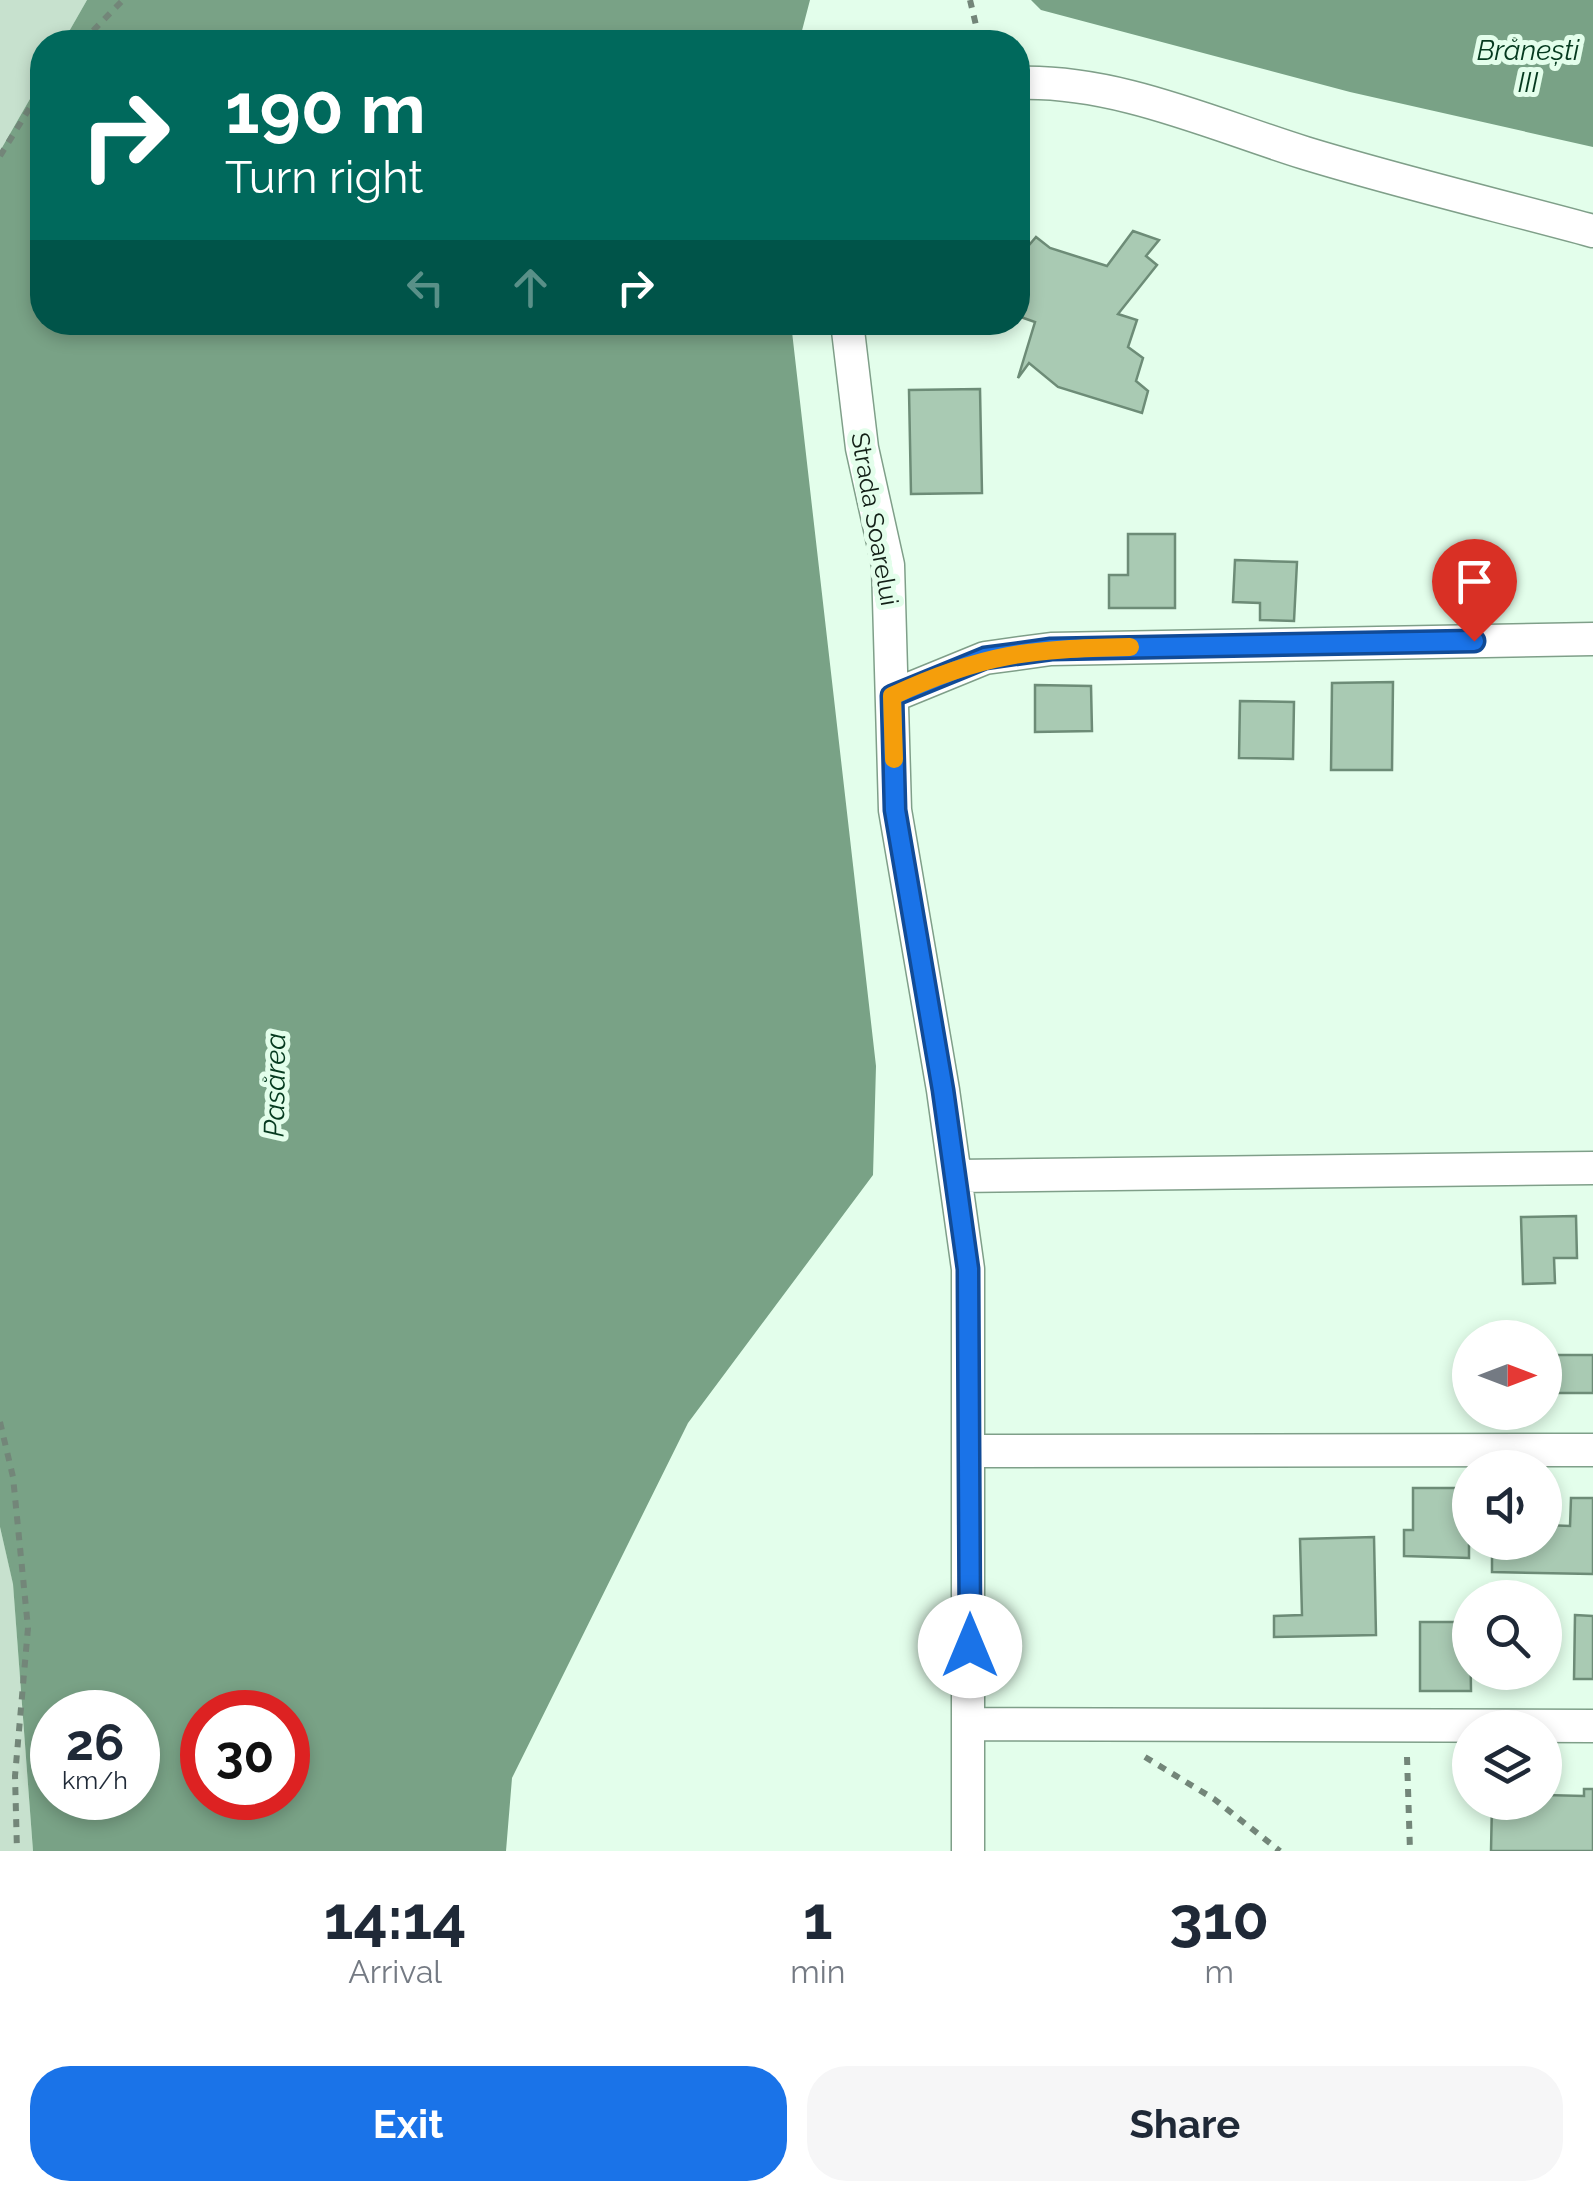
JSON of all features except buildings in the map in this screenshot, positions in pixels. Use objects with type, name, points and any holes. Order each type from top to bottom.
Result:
[{"type":"street","points":[[1030,83],[1059,82],[1166,107],[1308,154],[1593,231]]},
{"type":"street","name":"Strada Soarelui","points":[[849,335],[862,448],[888,565],[895,810],[968,1269],[968,1851]]},
{"type":"street","points":[[892,696],[985,658],[1051,649],[1593,638]]},
{"type":"street","points":[[956,1176],[1593,1168]]},
{"type":"street","points":[[970,1451],[1593,1450]]},
{"type":"street","points":[[970,1724],[1593,1726]]},
{"type":"path","points":[[94,30],[123,0]]},
{"type":"path","points":[[970,0],[977,30]]},
{"type":"path","points":[[0,156],[30,107]]},
{"type":"path","points":[[0,1422],[13,1478],[28,1628],[14,1776],[17,1851]]},
{"type":"path","points":[[1087,1725],[1214,1799],[1280,1851]]},
{"type":"path","points":[[1406,1727],[1410,1851]]},
{"type":"shaded area","points":[[0,0],[87,0],[70,30],[30,30],[30,99],[0,151]]},
{"type":"shaded area","points":[[0,1527],[13,1583],[33,1851],[0,1851]]},
{"type":"water","points":[[87,0],[810,0],[802,30],[70,30]]},
{"type":"water","name":"Brănești III","points":[[1031,0],[1593,0],[1593,147],[1350,92],[1041,10]]},
{"type":"water","name":"Pasărea","points":[[30,99],[30,335],[792,335],[876,1066],[873,1175],[688,1423],[512,1778],[506,1851],[33,1851],[31,1820],[160,1820],[160,1690],[30,1690],[30,1811],[13,1584],[0,1527],[0,151]]},
{"type":"slow traffic","points":[[894,759],[892,696],[952,668],[985,658],[1051,649],[1130,647]]},
{"type":"route","points":[[970,1646],[968,1269],[943,1090],[895,810],[892,696],[952,668],[985,658],[1051,649],[1474,641]]}]
